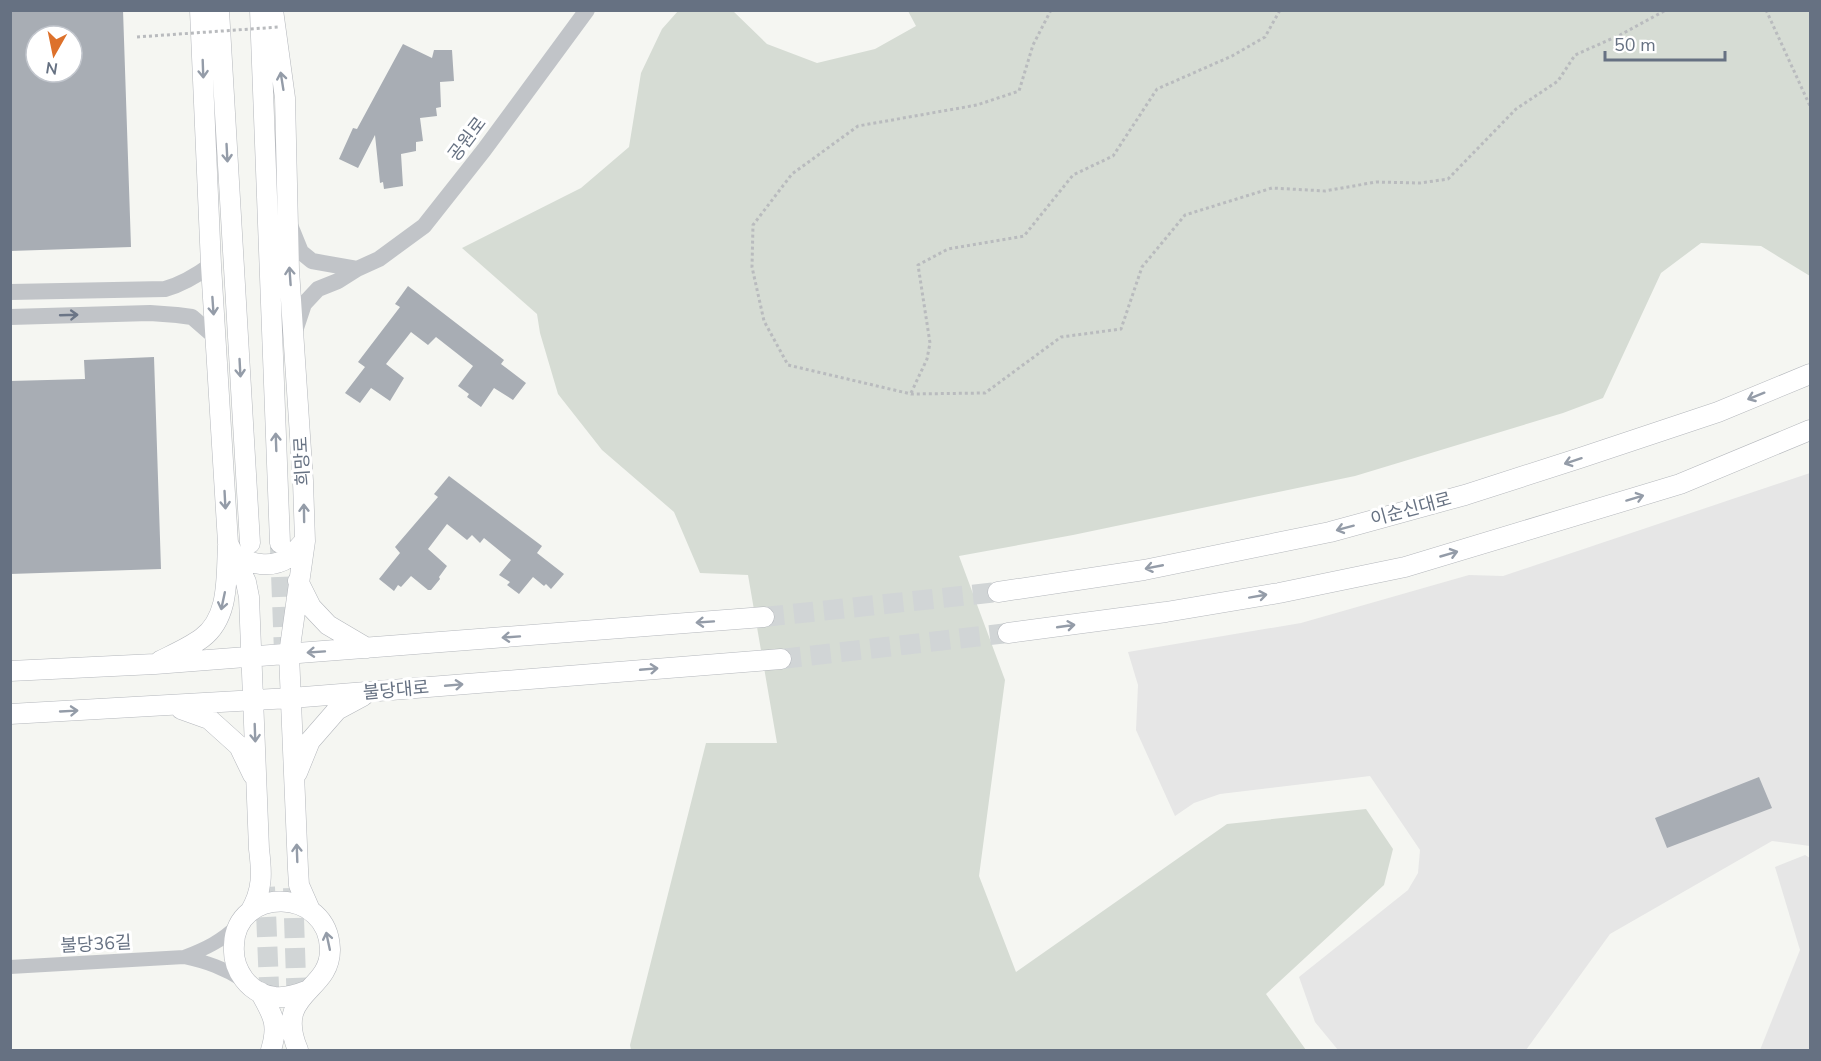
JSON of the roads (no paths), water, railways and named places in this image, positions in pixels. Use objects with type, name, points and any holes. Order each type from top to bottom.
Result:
[{"type":"main road","points":[[155,664],[203,638],[219,619],[231,549],[215,337],[200,10]]},
{"type":"main road","points":[[219,10],[250,543]]},
{"type":"main road","points":[[260,10],[280,543]]},
{"type":"main road","name":"희망로","points":[[276,19],[285,98],[287,218],[305,541],[289,654],[299,885],[310,910]]},
{"type":"main road","name":"이순신대로","points":[[998,592],[1144,570],[1341,529],[1466,495],[1591,455],[1718,412],[1810,374]]},
{"type":"main road","points":[[1008,633],[1279,593],[1405,567],[1680,484],[1810,430]]},
{"type":"main road","points":[[231,549],[246,562],[259,564],[278,562],[288,558],[305,541]]},
{"type":"main road","points":[[231,549],[246,582],[249,597],[259,849],[262,872],[257,899],[234,939],[233,954],[237,970],[274,1016],[275,1038],[271,1050]]},
{"type":"main road","points":[[298,581],[311,607],[328,625],[367,648]]},
{"type":"main road","points":[[10,671],[155,664],[764,617]]},
{"type":"main road","name":"불당대로","points":[[10,714],[254,701],[781,659]]},
{"type":"main road","points":[[294,778],[310,741],[337,710],[370,692]]},
{"type":"main road","points":[[170,705],[208,719],[238,746],[257,782]]},
{"type":"main road","points":[[245,918],[264,904],[280,900],[296,902],[310,910],[321,921],[328,935],[330,951],[327,967],[318,981],[306,991],[292,1015],[293,1038],[298,1050]]},
{"type":"main road","points":[[253,988],[275,997],[291,996],[306,991]]},
{"type":"street","name":"공원로","points":[[294,334],[304,304],[318,289],[379,259],[424,226],[484,150],[587,10]]},
{"type":"street","points":[[287,218],[301,252],[312,261],[357,269]]},
{"type":"street","points":[[10,292],[165,289],[194,278],[211,265]]},
{"type":"street","points":[[10,317],[150,313],[192,317],[215,337]]},
{"type":"street","name":"불당36길","points":[[184,957],[206,949],[226,937],[245,918]]},
{"type":"street","name":"불당36길","points":[[10,967],[184,957],[207,962],[227,970],[253,988]]},
{"type":"tunnel","points":[[280,547],[284,652]]},
{"type":"tunnel","points":[[764,617],[998,592]]},
{"type":"tunnel","points":[[781,659],[1008,633]]},
{"type":"tunnel","points":[[265,887],[270,1011]]},
{"type":"tunnel","points":[[293,888],[297,1009]]}]
